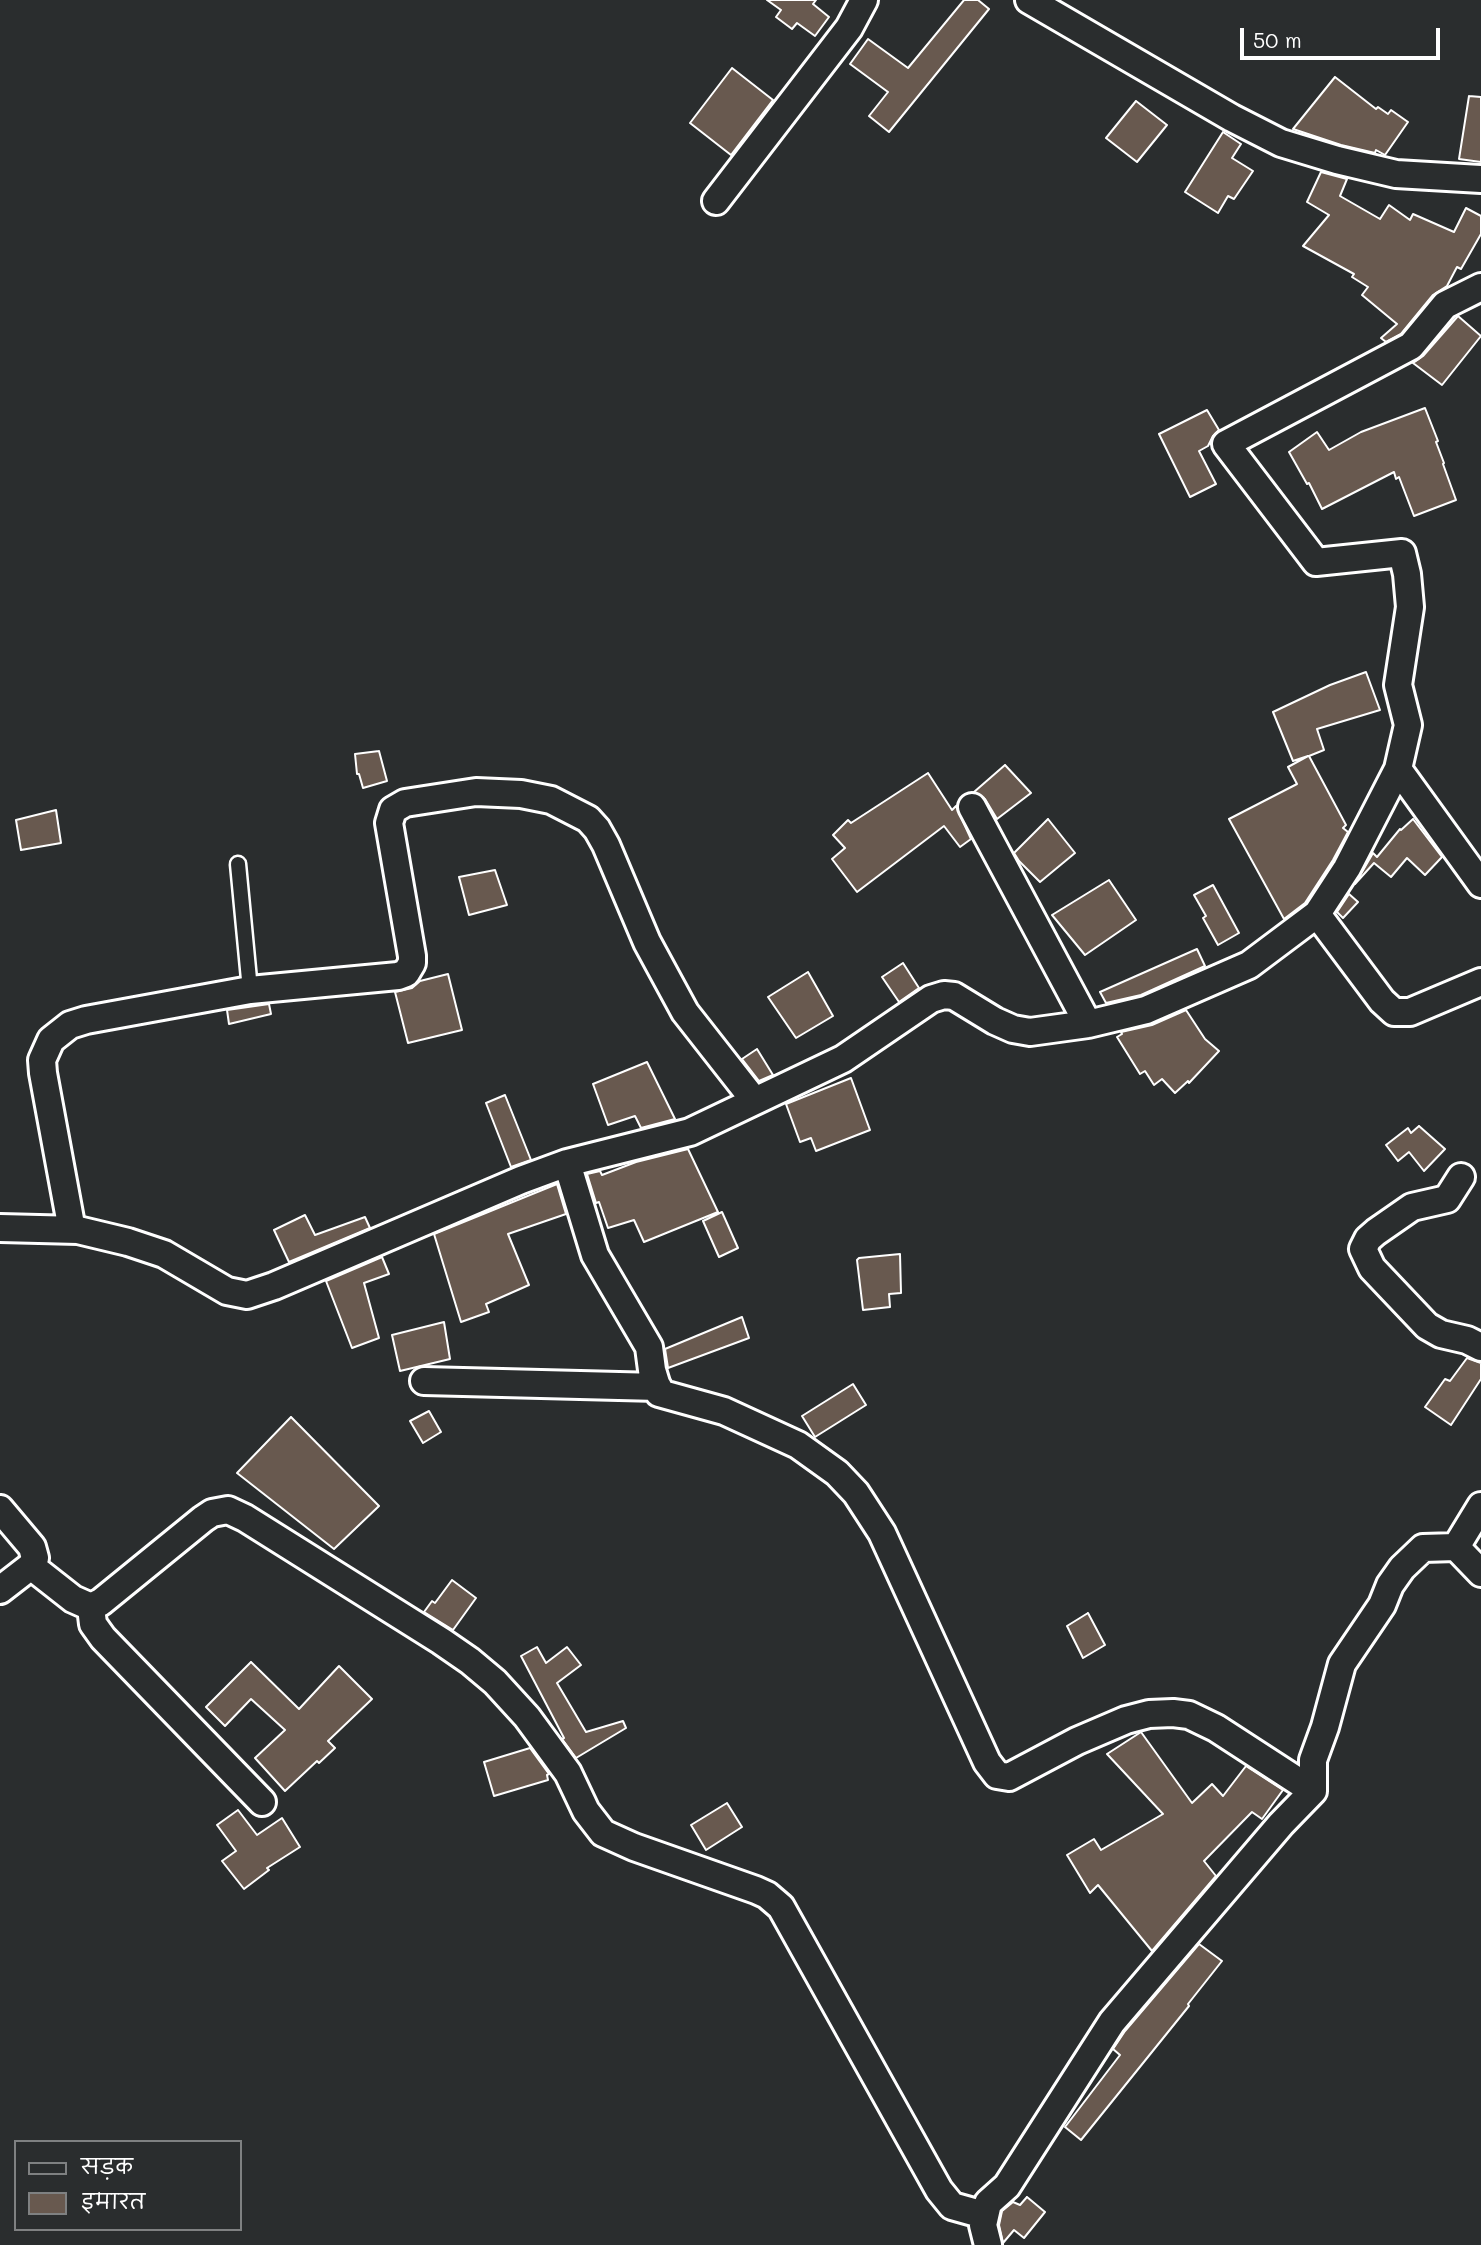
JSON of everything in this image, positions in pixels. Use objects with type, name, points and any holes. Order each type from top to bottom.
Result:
[{"type":"street","points":[[716,201],[849,28],[864,0]]},
{"type":"street","points":[[1029,0],[1232,118],[1282,144],[1396,174],[1481,179]]},
{"type":"street","points":[[0,1228],[72,1230],[128,1242],[156,1251],[227,1291],[247,1295],[567,1163],[690,1132],[843,1059],[931,999],[944,995],[954,996],[995,1021],[1013,1029],[1030,1032],[1088,1024],[1146,1010],[1250,965],[1317,914],[1347,868],[1398,769],[1408,725],[1398,685],[1410,607],[1408,574],[1402,553],[1316,562],[1226,444],[1411,346],[1445,305],[1481,287]]},
{"type":"street","points":[[1398,769],[1481,884]]},
{"type":"street","points":[[72,1230],[43,1073],[42,1060],[51,1040],[70,1025],[86,1020],[250,990],[398,976],[410,968],[412,956],[389,823],[393,810],[405,803],[476,792],[521,794],[551,800],[588,819],[606,845],[647,943],[685,1012],[754,1100]]},
{"type":"street","points":[[972,807],[1088,1024]]},
{"type":"street","points":[[1317,914],[1382,1001],[1394,1012],[1410,1013],[1481,982]]},
{"type":"street","points":[[567,1163],[595,1255],[649,1347],[659,1393],[724,1411],[798,1444],[837,1473],[856,1493],[882,1533],[987,1762],[997,1775],[1009,1777],[1077,1741],[1126,1720],[1149,1714],[1173,1713],[1189,1715],[1216,1728],[1313,1791]]},
{"type":"street","points":[[1461,1177],[1447,1199],[1412,1207],[1376,1232],[1363,1250],[1372,1268],[1427,1326],[1441,1334],[1467,1340],[1481,1347]]},
{"type":"street","points":[[424,1381],[658,1387]]},
{"type":"street","points":[[1456,1547],[1481,1506]]},
{"type":"street","points":[[0,1508],[32,1547],[35,1558],[31,1566],[0,1590]]},
{"type":"street","points":[[91,1607],[101,1602],[203,1519],[221,1510],[228,1510],[441,1641],[495,1682],[527,1717],[568,1773],[586,1811],[603,1833],[634,1847],[756,1890],[781,1907],[939,2190],[952,2206],[984,2215]]},
{"type":"street","points":[[988,2245],[983,2225],[988,2203],[1007,2186],[1112,2022],[1281,1824],[1313,1791],[1313,1760],[1342,1664],[1382,1605],[1390,1585],[1402,1568],[1423,1548],[1456,1547],[1481,1573]]},
{"type":"street","points":[[31,1566],[73,1599],[91,1607]]},
{"type":"street","points":[[91,1607],[93,1624],[103,1639],[262,1802]]},
{"type":"lane","points":[[238,864],[250,990]]},
{"type":"building","points":[[767,0],[816,0],[813,4],[829,17],[815,36],[797,23],[792,29],[776,17],[781,10]]},
{"type":"building","points":[[964,0],[978,0],[989,9],[889,132],[869,116],[888,92],[850,64],[868,39],[908,68]]},
{"type":"building","points":[[732,68],[773,100],[731,155],[690,123]]},
{"type":"building","points":[[1335,77],[1376,109],[1378,107],[1388,114],[1391,110],[1408,122],[1385,155],[1376,150],[1375,153],[1341,145],[1293,129]]},
{"type":"building","points":[[1469,96],[1481,97],[1481,162],[1459,159]]},
{"type":"building","points":[[1136,101],[1167,125],[1137,162],[1106,138]]},
{"type":"building","points":[[1223,132],[1241,144],[1232,158],[1253,171],[1234,199],[1228,196],[1218,213],[1185,192]]},
{"type":"building","points":[[1321,172],[1347,179],[1340,196],[1380,219],[1389,205],[1410,220],[1413,214],[1454,232],[1466,208],[1481,216],[1481,234],[1461,269],[1457,267],[1447,286],[1433,295],[1401,334],[1386,342],[1381,338],[1397,324],[1362,295],[1368,287],[1352,277],[1354,274],[1303,246],[1329,215],[1307,202]]},
{"type":"building","points":[[1458,316],[1481,336],[1442,385],[1413,363],[1423,356]]},
{"type":"building","points":[[1425,408],[1456,500],[1414,516],[1399,477],[1396,479],[1394,472],[1322,509],[1289,452],[1317,432],[1329,450],[1361,432]]},
{"type":"building","points":[[1207,410],[1219,430],[1208,446],[1199,451],[1216,484],[1190,497],[1159,434]]},
{"type":"building","points":[[1366,672],[1380,710],[1317,729],[1324,750],[1309,756],[1346,825],[1343,828],[1348,832],[1305,903],[1284,919],[1229,819],[1297,784],[1288,767],[1308,756],[1293,761],[1273,712],[1330,685]]},
{"type":"building","points":[[379,751],[387,781],[363,788],[357,774],[355,754]]},
{"type":"building","points":[[1005,765],[1031,793],[997,819],[985,799],[974,792]]},
{"type":"building","points":[[928,773],[952,810],[956,806],[971,839],[960,847],[944,826],[857,892],[832,859],[845,848],[833,835],[848,820],[851,823]]},
{"type":"building","points":[[56,810],[61,843],[21,850],[16,820]]},
{"type":"building","points":[[1048,819],[1075,853],[1040,882],[1014,853]]},
{"type":"building","points":[[1413,819],[1442,857],[1425,875],[1407,858],[1391,877],[1374,863],[1355,884],[1373,853],[1377,857],[1400,829]]},
{"type":"building","points":[[495,870],[507,905],[469,915],[459,877]]},
{"type":"building","points":[[1109,880],[1136,920],[1085,955],[1052,915]]},
{"type":"building","points":[[1213,885],[1239,933],[1218,945],[1194,895]]},
{"type":"building","points":[[1349,894],[1358,902],[1343,918],[1337,912]]},
{"type":"building","points":[[1197,949],[1205,966],[1141,995],[1106,1003],[1100,992]]},
{"type":"building","points":[[903,963],[919,988],[899,1002],[882,977]]},
{"type":"building","points":[[808,972],[833,1016],[796,1038],[768,997]]},
{"type":"building","points":[[448,974],[462,1030],[408,1043],[395,992],[412,988],[420,981]]},
{"type":"building","points":[[269,1004],[271,1014],[229,1024],[227,1010]]},
{"type":"building","points":[[1186,1010],[1205,1039],[1219,1051],[1189,1083],[1188,1081],[1175,1093],[1162,1079],[1154,1085],[1145,1071],[1140,1074],[1117,1037],[1121,1032],[1152,1025]]},
{"type":"building","points":[[757,1049],[773,1075],[759,1081],[742,1059]]},
{"type":"building","points":[[647,1062],[675,1119],[641,1128],[635,1116],[608,1125],[593,1084]]},
{"type":"building","points":[[851,1078],[870,1130],[816,1151],[811,1138],[800,1142],[786,1104]]},
{"type":"building","points":[[505,1095],[531,1160],[511,1167],[486,1103]]},
{"type":"building","points":[[1419,1126],[1445,1149],[1424,1171],[1409,1152],[1398,1161],[1386,1145],[1408,1128],[1411,1133]]},
{"type":"building","points":[[688,1149],[718,1212],[644,1242],[634,1220],[608,1228],[599,1202],[596,1203],[587,1174],[600,1171],[602,1175],[636,1162]]},
{"type":"building","points":[[557,1184],[566,1214],[508,1234],[529,1285],[486,1304],[489,1312],[461,1322],[434,1234]]},
{"type":"building","points":[[722,1212],[738,1248],[719,1257],[703,1221]]},
{"type":"building","points":[[305,1215],[315,1235],[365,1217],[370,1228],[289,1262],[274,1230]]},
{"type":"building","points":[[900,1254],[901,1293],[889,1294],[890,1307],[863,1310],[857,1260]]},
{"type":"building","points":[[382,1257],[389,1274],[364,1283],[379,1338],[352,1348],[326,1281]]},
{"type":"building","points":[[742,1317],[749,1338],[668,1368],[665,1349]]},
{"type":"building","points":[[444,1322],[450,1359],[400,1371],[392,1335]]},
{"type":"building","points":[[1467,1358],[1481,1363],[1481,1379],[1451,1425],[1425,1407],[1445,1379],[1450,1381]]},
{"type":"building","points":[[853,1384],[866,1405],[815,1437],[802,1416]]},
{"type":"building","points":[[429,1411],[441,1432],[423,1443],[410,1421]]},
{"type":"building","points":[[291,1417],[379,1506],[334,1549],[237,1473]]},
{"type":"building","points":[[452,1580],[476,1598],[453,1630],[424,1612],[432,1601],[435,1603]]},
{"type":"building","points":[[1088,1613],[1105,1645],[1083,1658],[1067,1626]]},
{"type":"building","points":[[537,1647],[546,1663],[567,1647],[581,1665],[557,1683],[586,1732],[623,1721],[626,1728],[576,1758],[562,1739],[564,1738],[521,1656]]},
{"type":"building","points":[[251,1662],[299,1709],[339,1666],[372,1699],[328,1741],[335,1748],[285,1791],[255,1758],[285,1730],[251,1699],[225,1726],[206,1707]]},
{"type":"building","points":[[1141,1732],[1192,1803],[1212,1784],[1223,1796],[1246,1766],[1283,1790],[1262,1819],[1252,1812],[1204,1861],[1216,1876],[1152,1951],[1098,1885],[1090,1893],[1067,1855],[1094,1839],[1101,1850],[1163,1814],[1107,1754]]},
{"type":"building","points":[[530,1748],[549,1774],[548,1780],[494,1796],[484,1762]]},
{"type":"building","points":[[727,1803],[742,1827],[706,1850],[691,1825]]},
{"type":"building","points":[[238,1810],[257,1835],[282,1818],[300,1847],[267,1868],[269,1870],[244,1889],[222,1861],[236,1851],[217,1825]]},
{"type":"building","points":[[1199,1944],[1222,1961],[1081,2140],[1065,2127],[1120,2055],[1113,2049],[1125,2031]]},
{"type":"building","points":[[1027,2197],[1045,2212],[1024,2238],[1014,2230],[1003,2243],[999,2225],[1002,2211],[1013,2202],[1020,2205]]}]
